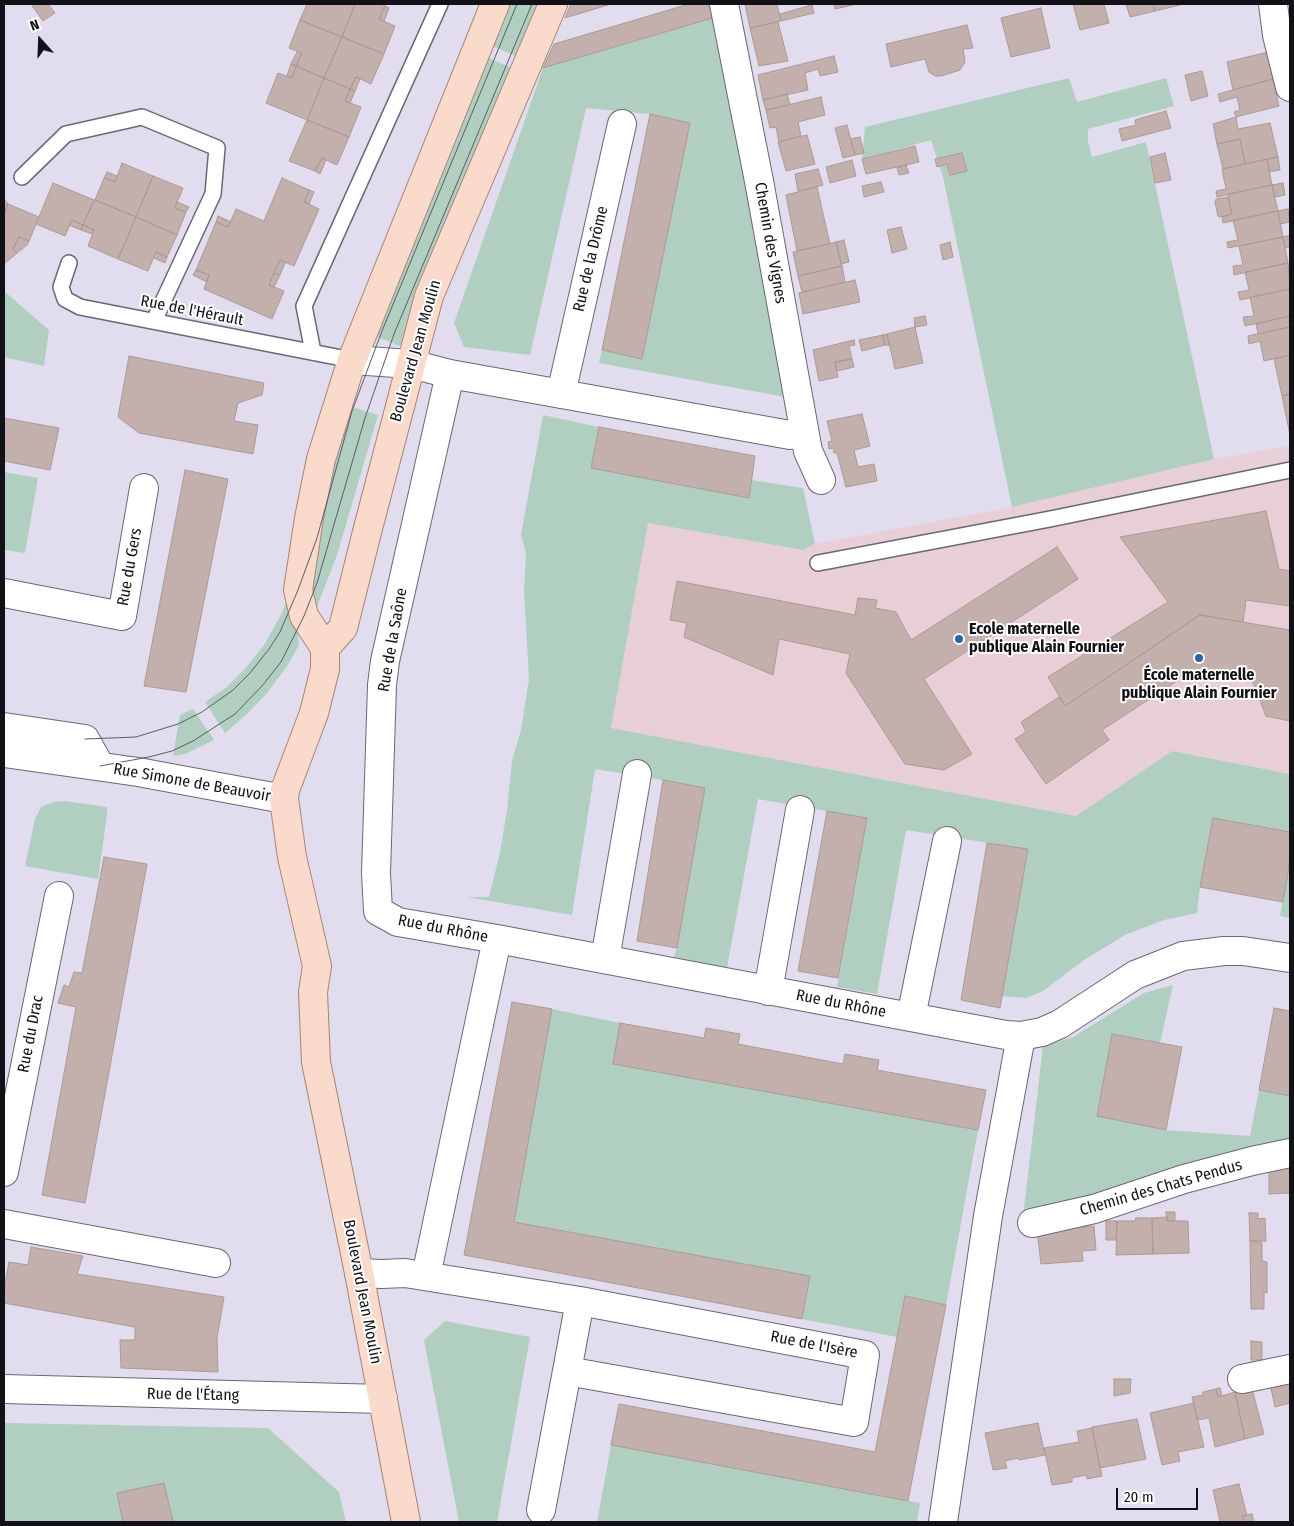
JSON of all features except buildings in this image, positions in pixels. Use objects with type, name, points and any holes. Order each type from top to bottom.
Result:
[{"type":"main road","points":[[285,795],[314,713],[325,670],[325,648],[304,616],[298,590],[308,518],[321,459],[352,360],[495,4]]},
{"type":"main road","name":"Boulevard Jean Moulin","points":[[325,648],[343,628],[366,532],[429,296],[553,4]]},
{"type":"main road","name":"Boulevard Jean Moulin","points":[[285,795],[292,857],[317,966],[313,992],[316,1062],[359,1273],[406,1522]]},
{"type":"street","name":"Chemin des Vignes","points":[[724,4],[759,181],[808,451],[821,480]]},
{"type":"street","points":[[1273,4],[1277,35],[1290,87]]},
{"type":"street","name":"Rue de la Drôme","points":[[561,394],[622,124]]},
{"type":"street","points":[[352,360],[411,364],[450,374],[790,434]]},
{"type":"street","name":"Rue de la Saône","points":[[378,911],[376,873],[382,685],[385,661],[450,374]]},
{"type":"street","name":"Rue du Gers","points":[[4,593],[122,616],[144,488]]},
{"type":"street","name":"Rue Simone de Beauvoir","points":[[4,727],[84,739],[100,766],[285,795]]},
{"type":"street","points":[[4,753],[100,766]]},
{"type":"street","points":[[605,959],[637,774]]},
{"type":"street","points":[[768,991],[800,810]]},
{"type":"street","points":[[911,1017],[947,841]]},
{"type":"street","name":"Rue du Drac","points":[[4,1172],[10,1104],[59,896]]},
{"type":"street","name":"Rue du Rhône","points":[[378,911],[398,922],[1006,1035],[1021,1036],[1042,1032],[1060,1024],[1135,975],[1183,956],[1243,951],[1290,958]]},
{"type":"street","points":[[426,1276],[497,939]]},
{"type":"street","points":[[943,1522],[988,1216],[1021,1036]]},
{"type":"street","name":"Chemin des Chats Pendus","points":[[1032,1223],[1094,1209],[1184,1179],[1290,1153]]},
{"type":"street","points":[[4,1224],[216,1263]]},
{"type":"street","name":"Rue de l'Isère","points":[[359,1273],[405,1273],[426,1276],[580,1301],[865,1355],[854,1422],[568,1371]]},
{"type":"street","points":[[541,1510],[580,1301]]},
{"type":"street","points":[[1242,1380],[1290,1369]]},
{"type":"street","name":"Rue de l'Étang","points":[[4,1390],[383,1400]]},
{"type":"lane","points":[[312,352],[304,306],[440,4]]},
{"type":"lane","points":[[22,177],[66,134],[142,117],[217,148],[212,194],[154,321]]},
{"type":"lane","name":"Rue de l'Hérault","points":[[69,263],[61,288],[65,299],[80,307],[352,360]]},
{"type":"lane","points":[[818,563],[1290,470]]},
{"type":"shaded area","name":"Ecole maternelle publique Alain Fournier","points":[[1290,446],[1290,774],[1172,751],[1077,816],[611,728],[648,523],[803,550],[815,544],[1012,507],[1214,459]]},
{"type":"green space","points":[[509,4],[541,4],[518,57],[492,46]]},
{"type":"green space","points":[[716,17],[791,398],[599,363],[602,350],[642,359],[690,123],[650,114],[586,108],[530,355],[464,347],[454,323],[543,68]]},
{"type":"green space","points":[[486,57],[513,68],[400,346],[373,335]]},
{"type":"green space","points":[[1069,78],[1077,102],[1166,78],[1174,106],[1088,129],[1088,141],[1092,157],[1146,142],[1214,459],[1012,507],[943,177],[931,140],[862,159],[865,127]]},
{"type":"green space","points":[[4,291],[49,330],[44,366],[4,357]]},
{"type":"green space","points":[[343,404],[378,415],[337,555],[317,607],[311,586]]},
{"type":"green space","points":[[543,415],[599,427],[591,468],[749,498],[752,480],[803,488],[815,544],[803,550],[648,523],[611,728],[1076,816],[1172,751],[1290,774],[1290,832],[1213,818],[1197,913],[1164,920],[1125,935],[1084,960],[1043,991],[1026,998],[1002,996],[1028,849],[906,830],[877,994],[837,987],[867,818],[758,799],[727,968],[674,957],[705,788],[663,780],[595,769],[572,915],[467,897],[489,897],[500,852],[512,761],[521,730],[529,679],[524,590],[526,553],[521,535]]},
{"type":"green space","points":[[4,472],[38,478],[25,553],[4,550]]},
{"type":"green space","points":[[289,595],[296,619],[299,645],[287,666],[268,692],[225,733],[205,702],[227,687],[245,669],[264,645],[281,615]]},
{"type":"green space","points":[[193,709],[214,740],[185,754],[173,756],[180,715]]},
{"type":"green space","points":[[65,801],[107,807],[98,879],[25,866],[35,819],[41,807],[53,802]]},
{"type":"green space","points":[[1290,860],[1290,918],[1280,916]]},
{"type":"green space","points":[[1173,985],[1160,1043],[1112,1034],[1097,1116],[1166,1130],[1250,1136],[1259,1090],[1290,1096],[1290,1145],[1023,1218],[1043,1046],[1073,1037],[1144,993]]},
{"type":"green space","points":[[552,1009],[620,1023],[614,1064],[978,1130],[946,1305],[905,1296],[897,1337],[802,1319],[810,1276],[514,1222]]},
{"type":"green space","points":[[445,1321],[530,1337],[497,1522],[459,1522],[424,1340]]},
{"type":"green space","points":[[4,1423],[268,1428],[339,1492],[346,1522],[4,1522]]},
{"type":"green space","points":[[611,1445],[920,1503],[917,1522],[597,1522]]},
{"type":"tram line","points":[[85,739],[136,737],[178,724],[202,712],[233,690],[250,673],[280,632],[317,538],[352,411],[382,331],[517,4]]},
{"type":"tram line","points":[[100,766],[172,751],[193,741],[235,714],[262,686],[281,662],[304,616],[317,583],[365,418],[394,334],[532,4]]},
{"type":"place","name":"Ecole maternelle publique Alain Fournier","points":[[959,639]]},
{"type":"place","name":"École maternelle publique Alain Fournier","points":[[1199,658]]}]
